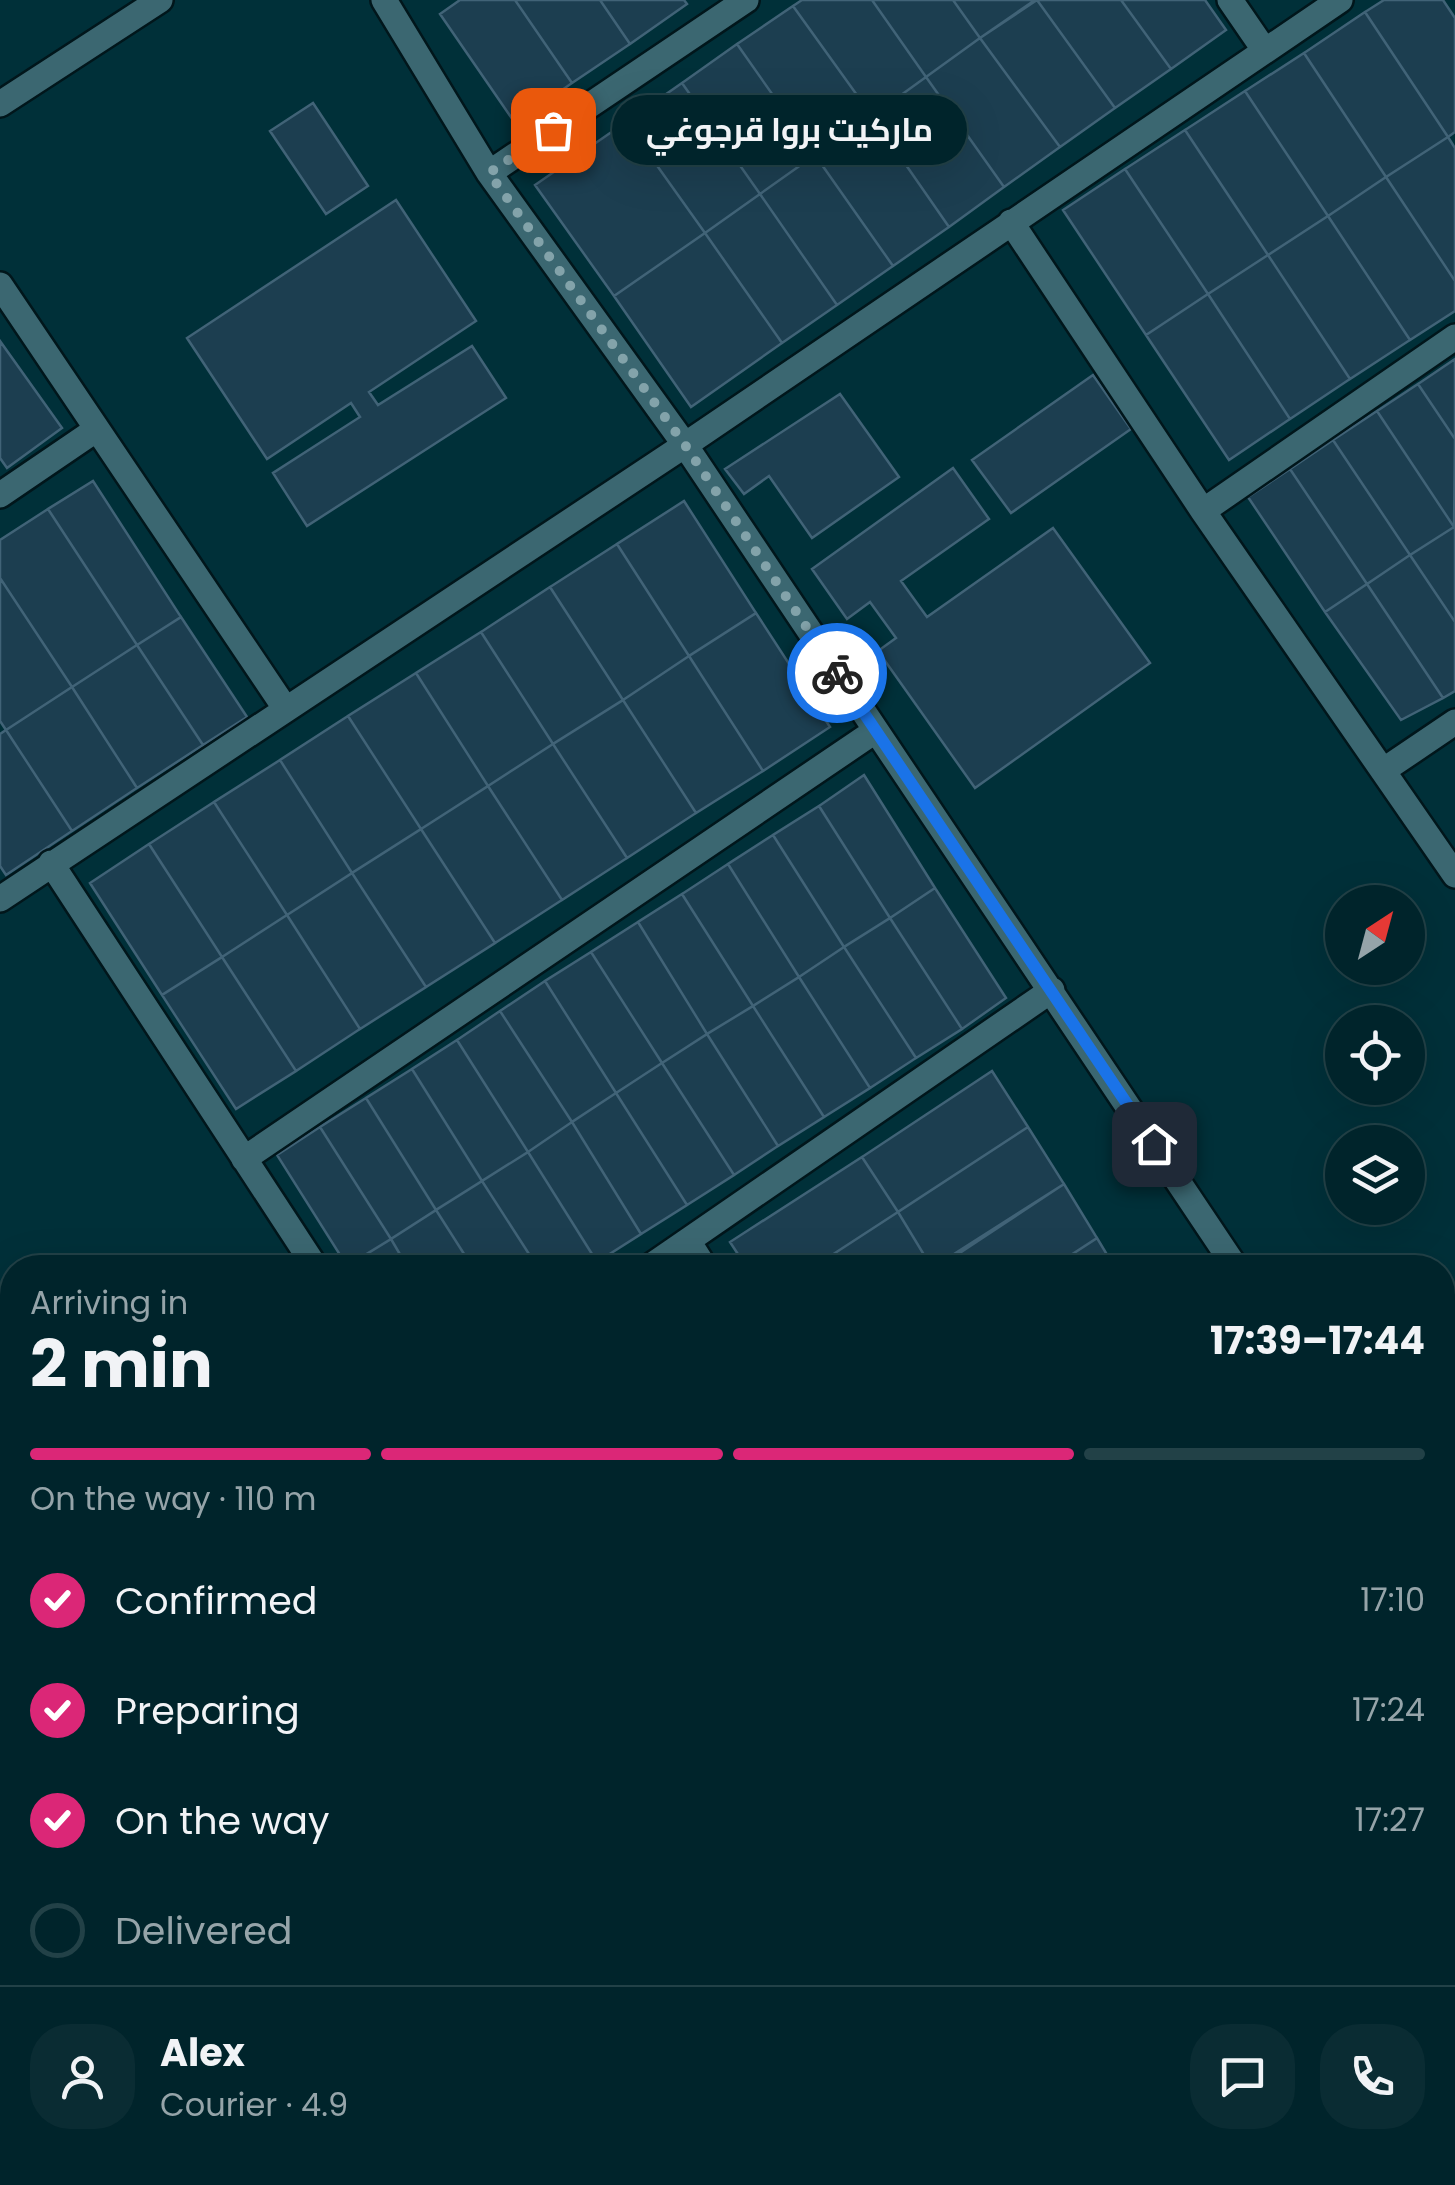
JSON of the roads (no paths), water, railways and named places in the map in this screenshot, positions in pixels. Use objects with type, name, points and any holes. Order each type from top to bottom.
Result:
[{"type":"street","points":[[0,104],[160,0]]},
{"type":"street","points":[[384,0],[489,173],[685,445],[1227,1255]]},
{"type":"street","points":[[489,173],[746,0]]},
{"type":"street","points":[[1230,0],[1264,50]]},
{"type":"street","points":[[0,899],[685,445],[1340,0]]},
{"type":"street","points":[[1011,222],[1202,511],[1455,875]]},
{"type":"street","points":[[0,285],[285,708]]},
{"type":"street","points":[[1202,511],[1455,337]]},
{"type":"street","points":[[0,495],[97,428]]},
{"type":"street","points":[[1384,770],[1455,722]]},
{"type":"street","points":[[244,1159],[875,731]]},
{"type":"street","points":[[51,863],[307,1255]]},
{"type":"street","points":[[667,1255],[1052,990]]},
{"type":"street","points":[[688,1241],[697,1255]]},
{"type":"place","name":"ماركيت بروا قرجوغي","points":[[553,130]]}]
